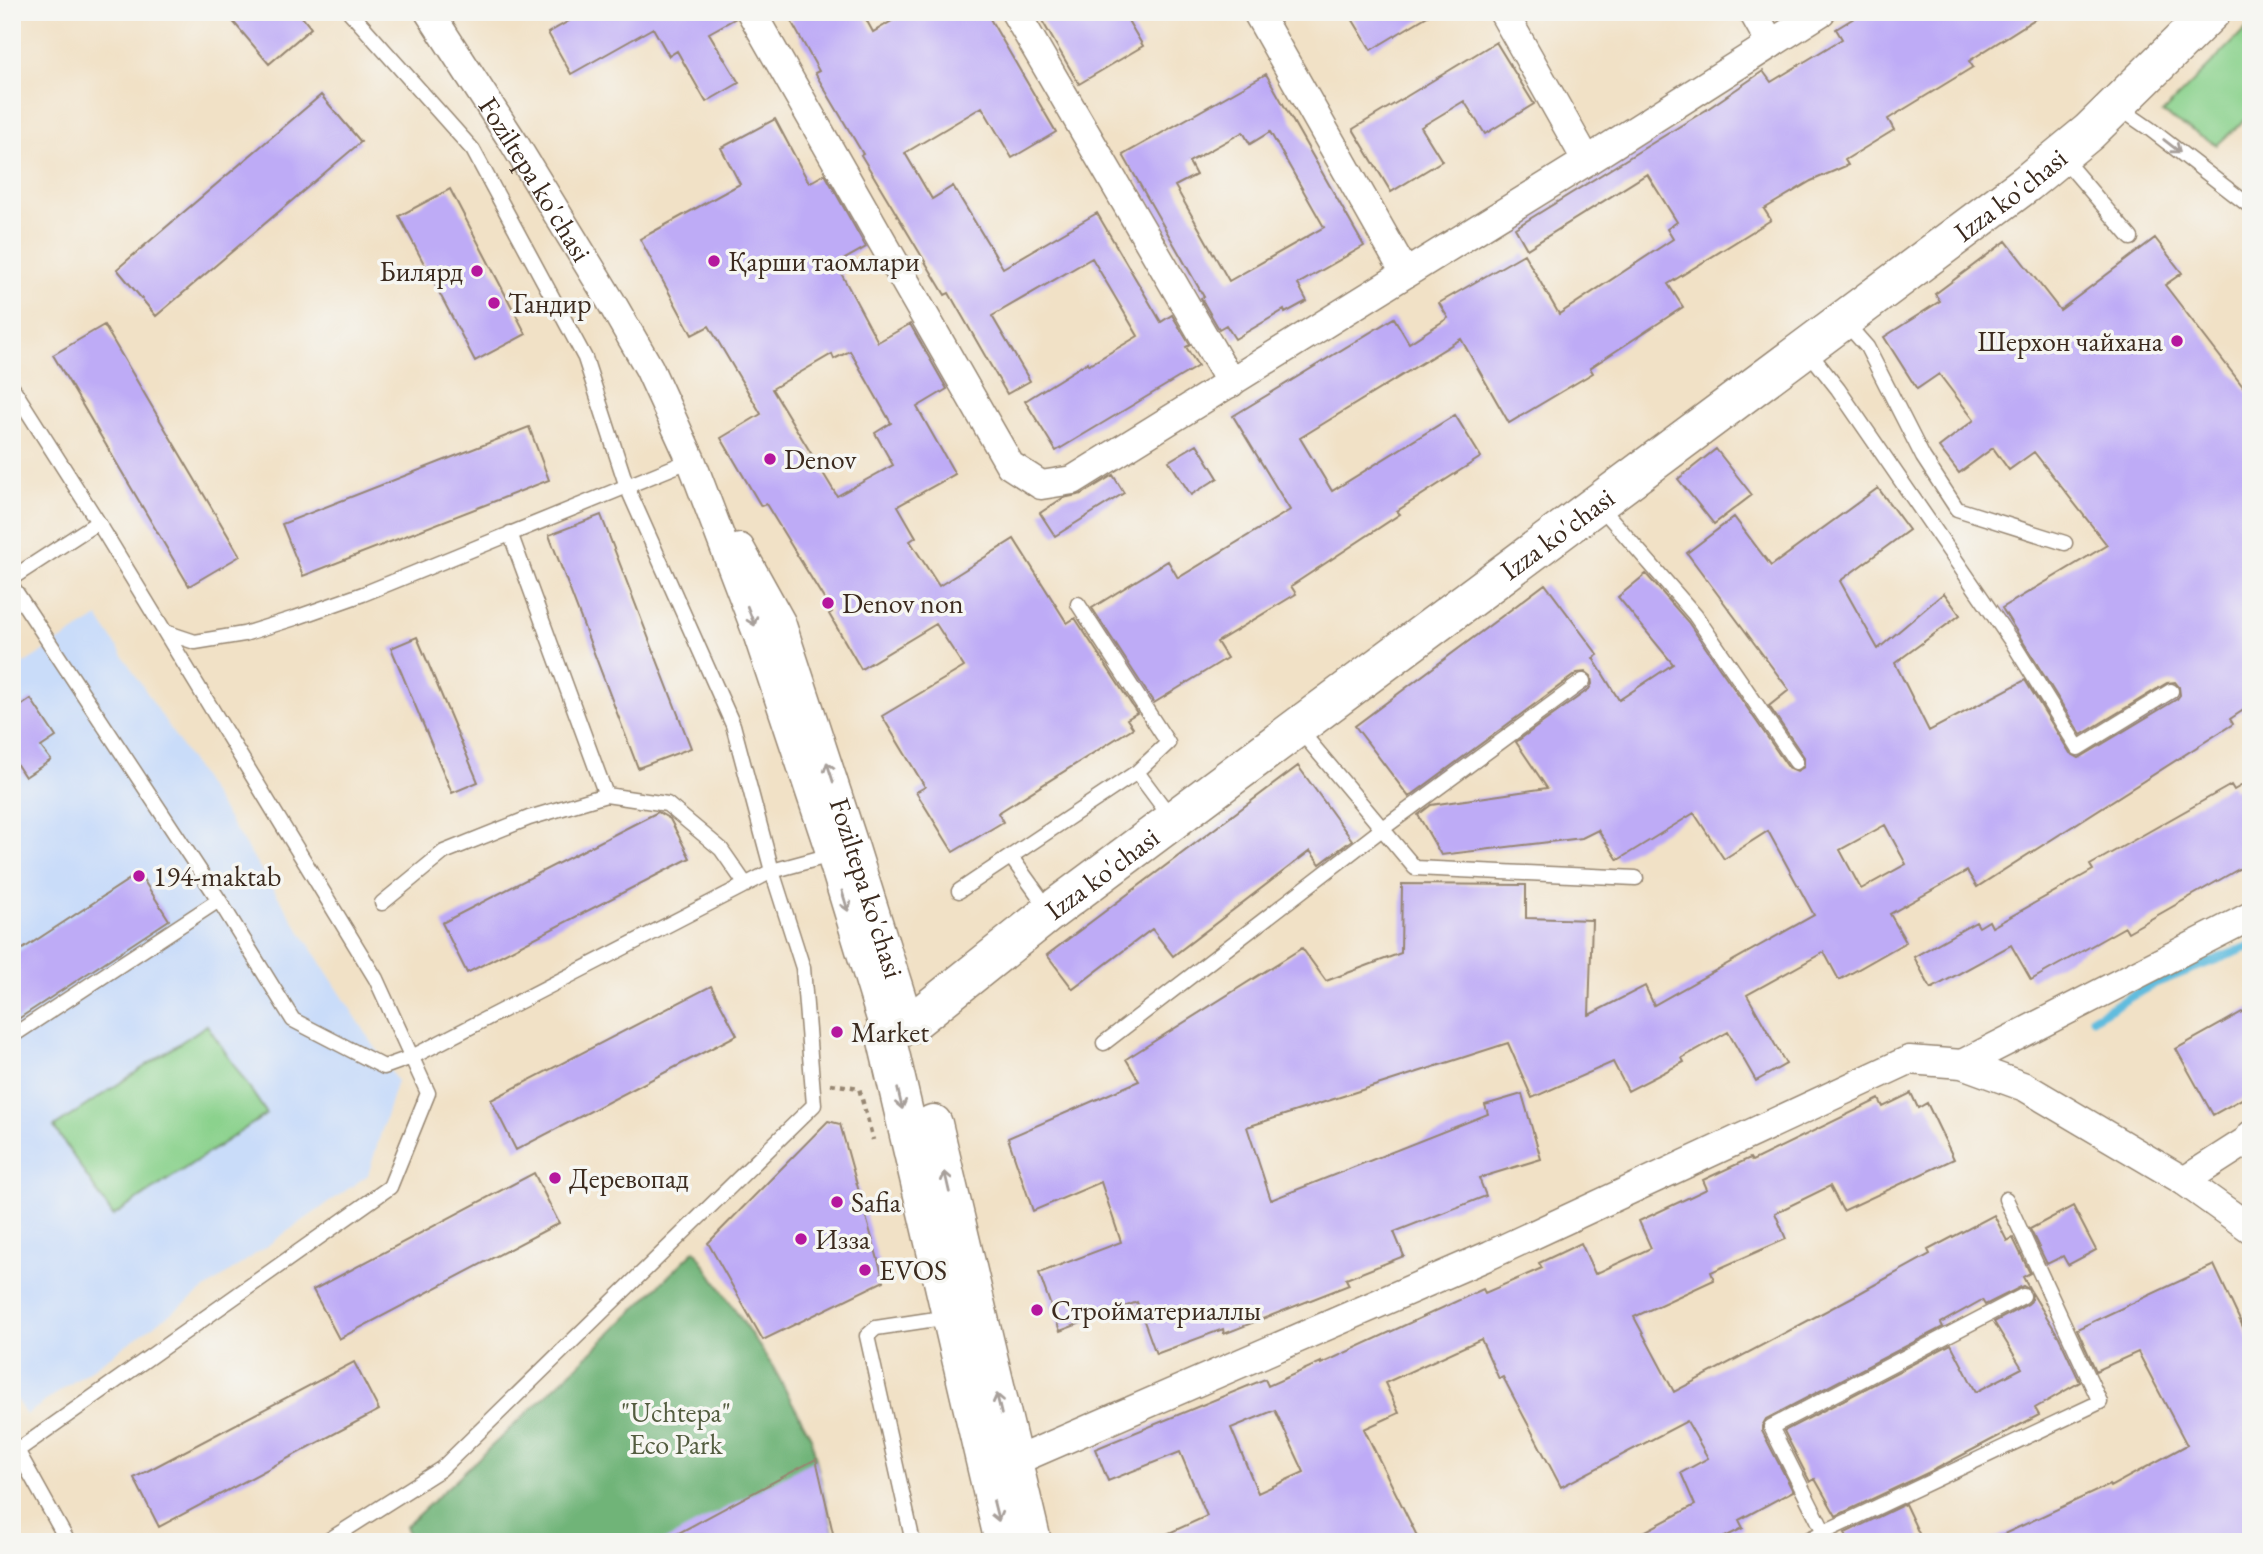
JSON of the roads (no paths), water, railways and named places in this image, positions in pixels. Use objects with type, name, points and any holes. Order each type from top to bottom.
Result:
[{"type":"main road","name":"Izza ko'chasi","points":[[897,1028],[2061,156],[2211,12]]},
{"type":"main road","name":"Foziltepa ko'chasi","points":[[897,1028],[951,1317],[999,1465],[1032,1542]]},
{"type":"main road","name":"Foziltepa ko'chasi","points":[[897,1028],[999,1465],[1004,1542]]},
{"type":"street","name":"Foziltepa ko'chasi","points":[[429,12],[514,143],[649,368],[691,460],[757,634],[831,855],[897,1028]]},
{"type":"street","points":[[751,12],[1010,465],[1041,485],[1073,480],[1587,161],[1821,12]]},
{"type":"street","points":[[1015,12],[1231,383]]},
{"type":"street","points":[[1257,12],[1405,273]]},
{"type":"street","points":[[1503,12],[1587,161]]},
{"type":"street","points":[[1753,12],[1771,44]]},
{"type":"street","name":"Foziltepa ko'chasi","points":[[691,460],[781,622],[855,848],[897,1028]]},
{"type":"street","points":[[1962,1064],[2251,916]]},
{"type":"street","points":[[999,1465],[1490,1255],[1909,1060],[1962,1064],[2025,1087],[2184,1181],[2239,1206],[2251,1229]]},
{"type":"street","points":[[2184,1181],[2248,1140],[2251,1135]]},
{"type":"lane","points":[[326,1542],[441,1469],[814,1105],[803,968],[772,871],[733,725],[628,487],[585,358],[473,150],[350,12]]},
{"type":"lane","points":[[2116,106],[2251,207]]},
{"type":"lane","points":[[2061,156],[2131,238]]},
{"type":"lane","points":[[1844,321],[1867,347],[1923,457],[1957,509],[2065,543]]},
{"type":"lane","points":[[1806,349],[1838,389],[2014,645],[2078,748],[2171,691]]},
{"type":"lane","points":[[12,387],[98,522],[376,979],[428,1093],[390,1187],[15,1446],[68,1542]]},
{"type":"lane","points":[[165,632],[195,642],[244,634],[363,594],[691,460]]},
{"type":"lane","points":[[1597,503],[1695,615],[1796,762]]},
{"type":"lane","points":[[12,578],[98,522]]},
{"type":"lane","points":[[510,533],[607,794]]},
{"type":"lane","points":[[12,586],[219,900],[293,1020],[384,1067],[412,1057],[772,871],[831,855]]},
{"type":"lane","points":[[959,891],[1137,772],[1168,743],[1078,604]]},
{"type":"lane","points":[[1104,1043],[1382,829],[1583,681]]},
{"type":"lane","points":[[1297,727],[1415,868],[1636,878]]},
{"type":"lane","points":[[1137,772],[1173,821]]},
{"type":"lane","points":[[382,903],[444,852],[529,818],[607,794],[667,804],[721,849],[746,885]]},
{"type":"lane","points":[[1010,857],[1050,912]]},
{"type":"lane","points":[[12,1036],[219,900]]},
{"type":"lane","points":[[1803,1542],[2100,1402],[2006,1199]]},
{"type":"lane","points":[[1824,1532],[1771,1427],[2023,1296]]},
{"type":"lane","points":[[913,1542],[867,1336],[876,1328],[951,1317]]},
{"type":"waterway","points":[[2093,1018],[2155,983],[2251,946]]},
{"type":"place","name":"Қарши таомлари","points":[[714,261]]},
{"type":"place","name":"Билярд","points":[[477,271]]},
{"type":"place","name":"Тандир","points":[[494,303]]},
{"type":"place","name":"Шерхон чайхана","points":[[2177,341]]},
{"type":"place","name":"Denov","points":[[770,459]]},
{"type":"place","name":"Denov non","points":[[828,603]]},
{"type":"place","name":"194-maktab","points":[[139,876]]},
{"type":"place","name":"Market","points":[[837,1032]]},
{"type":"place","name":"Деревопад","points":[[555,1178]]},
{"type":"place","name":"Safia","points":[[837,1202]]},
{"type":"place","name":"Изза","points":[[801,1239]]},
{"type":"place","name":"EVOS","points":[[865,1270]]},
{"type":"place","name":"Стройматериаллы","points":[[1037,1310]]},
{"type":"park label","name":"\"Uchtepa\" Eco Park","points":[[676,1428]]}]
